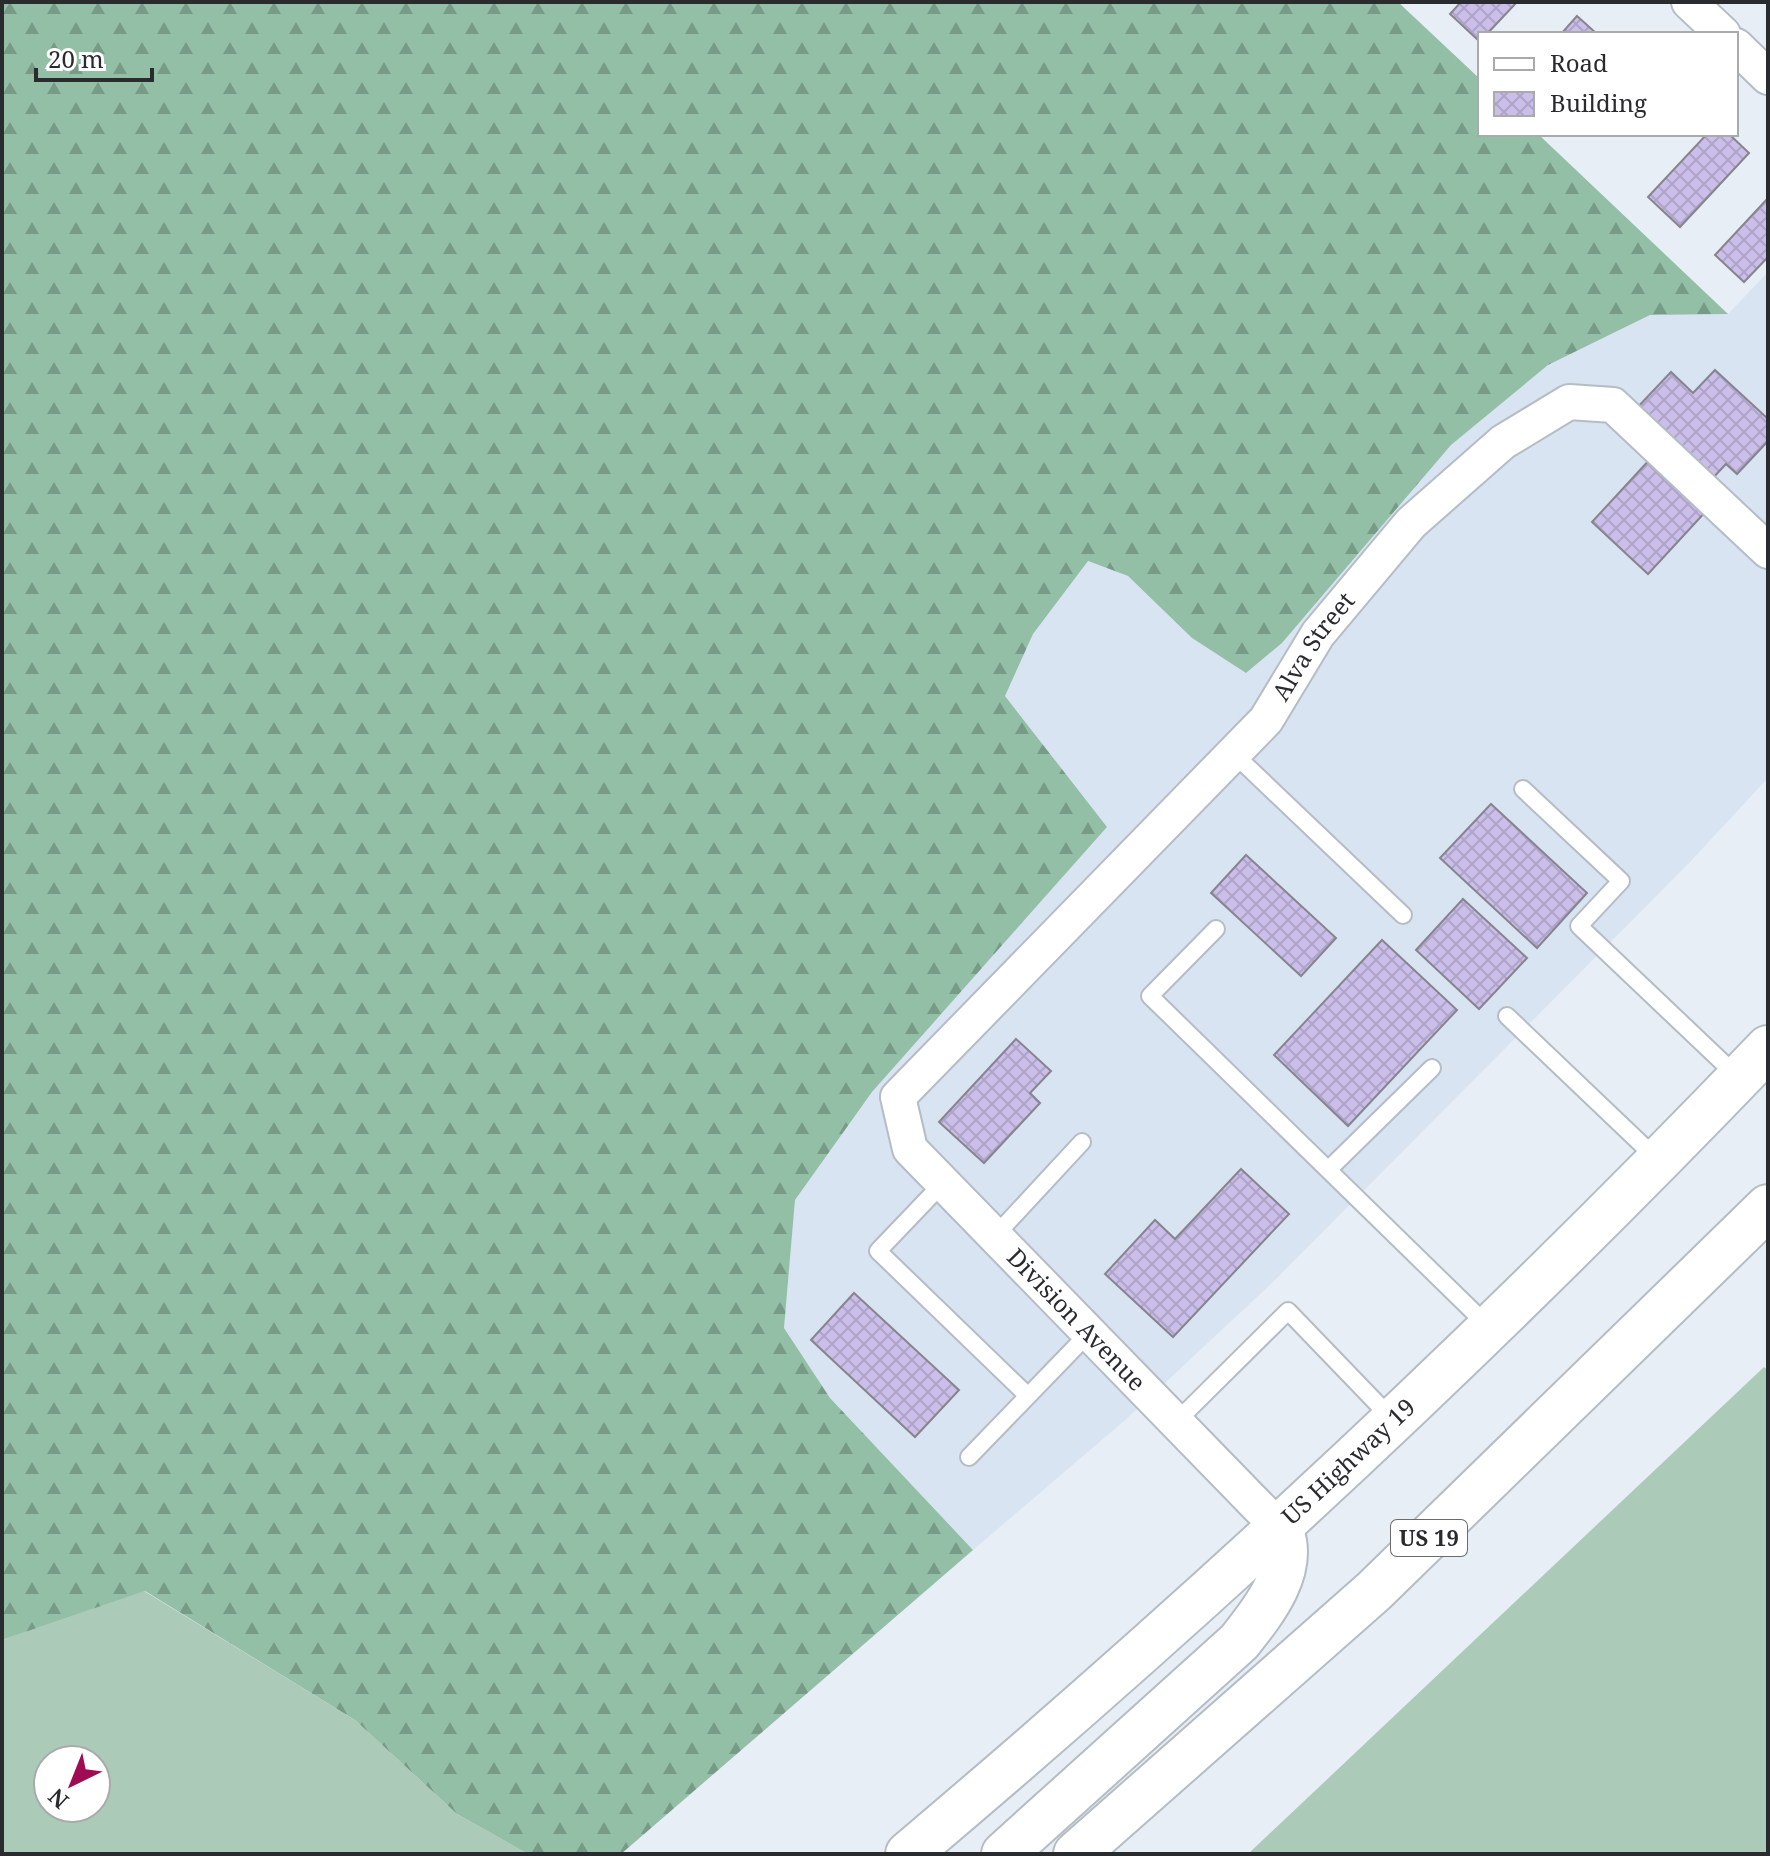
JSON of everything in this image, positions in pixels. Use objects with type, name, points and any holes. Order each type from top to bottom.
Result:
[{"type":"highway","name":"US Highway 19","points":[[908,1854],[1280,1529],[1490,1328],[1754,1063]]},
{"type":"highway","name":"US 19","points":[[1076,1854],[1374,1591],[1768,1207]]},
{"type":"highway","points":[[1004,1854],[1239,1642],[1264,1611],[1281,1572],[1285,1541],[1280,1529]]},
{"type":"street","points":[[1689,2],[1721,32]]},
{"type":"street","points":[[1738,48],[1768,77]]},
{"type":"street","name":"Alva Street","points":[[898,1097],[1266,720],[1318,634],[1411,523],[1503,442],[1569,402],[1613,405],[1768,551]]},
{"type":"street","name":"Division Avenue","points":[[898,1097],[910,1149],[1280,1529]]},
{"type":"lane","points":[[1232,752],[1403,915]]},
{"type":"lane","points":[[1523,789],[1621,881],[1579,926],[1754,1063]]},
{"type":"lane","points":[[1216,929],[1150,996],[1490,1328]]},
{"type":"lane","points":[[1507,1016],[1658,1160]]},
{"type":"lane","points":[[1328,1170],[1432,1068]]},
{"type":"lane","points":[[994,1237],[1082,1142]]},
{"type":"lane","points":[[942,1184],[878,1251],[1028,1396]]},
{"type":"lane","points":[[1175,1423],[1288,1311],[1394,1421]]},
{"type":"lane","points":[[969,1457],[1088,1334]]},
{"type":"shaded area","points":[[1768,272],[1768,778],[1689,863],[1272,1283],[1124,1421],[973,1550],[830,1398],[784,1328],[795,1200],[872,1092],[1107,827],[1005,696],[1033,634],[1087,561],[1128,576],[1192,638],[1246,673],[1282,643],[1451,445],[1548,365],[1650,315],[1728,314]]},
{"type":"green space","points":[[2,2],[1398,2],[1478,77],[1478,136],[1540,136],[1728,314],[1650,315],[1548,365],[1451,445],[1282,643],[1246,673],[1192,638],[1128,576],[1088,561],[1033,634],[1005,696],[1107,827],[872,1092],[795,1200],[784,1328],[830,1398],[973,1550],[621,1854],[528,1854],[457,1814],[355,1720],[145,1591],[2,1640]]},
{"type":"green space","points":[[1764,1367],[1768,1370],[1768,1854],[1248,1854]]},
{"type":"green space","points":[[144,1591],[355,1720],[457,1814],[528,1854],[2,1854],[2,1640]]},
{"type":"building","points":[[1461,2],[1517,2],[1489,32],[1478,32],[1478,40],[1450,14]]},
{"type":"building","points":[[1577,16],[1595,32],[1563,32]]},
{"type":"building","points":[[1705,136],[1731,136],[1749,153],[1680,227],[1648,197]]},
{"type":"building","points":[[1768,198],[1768,257],[1744,282],[1715,255]]},
{"type":"building","points":[[1715,370],[1768,419],[1768,441],[1737,474],[1726,464],[1710,481],[1634,411],[1671,372],[1693,393]]},
{"type":"building","points":[[1652,457],[1708,509],[1648,574],[1592,522]]},
{"type":"building","points":[[1491,804],[1587,893],[1537,948],[1440,858]]},
{"type":"building","points":[[1246,855],[1336,938],[1301,976],[1211,893]]},
{"type":"building","points":[[1463,899],[1527,958],[1479,1009],[1416,950]]},
{"type":"building","points":[[1382,940],[1457,1010],[1348,1126],[1274,1055]]},
{"type":"building","points":[[1016,1039],[1051,1071],[1030,1093],[1040,1103],[984,1163],[939,1122]]},
{"type":"building","points":[[1241,1169],[1289,1214],[1173,1337],[1105,1274],[1155,1220],[1175,1239]]},
{"type":"building","points":[[854,1293],[959,1390],[915,1437],[811,1340]]}]
